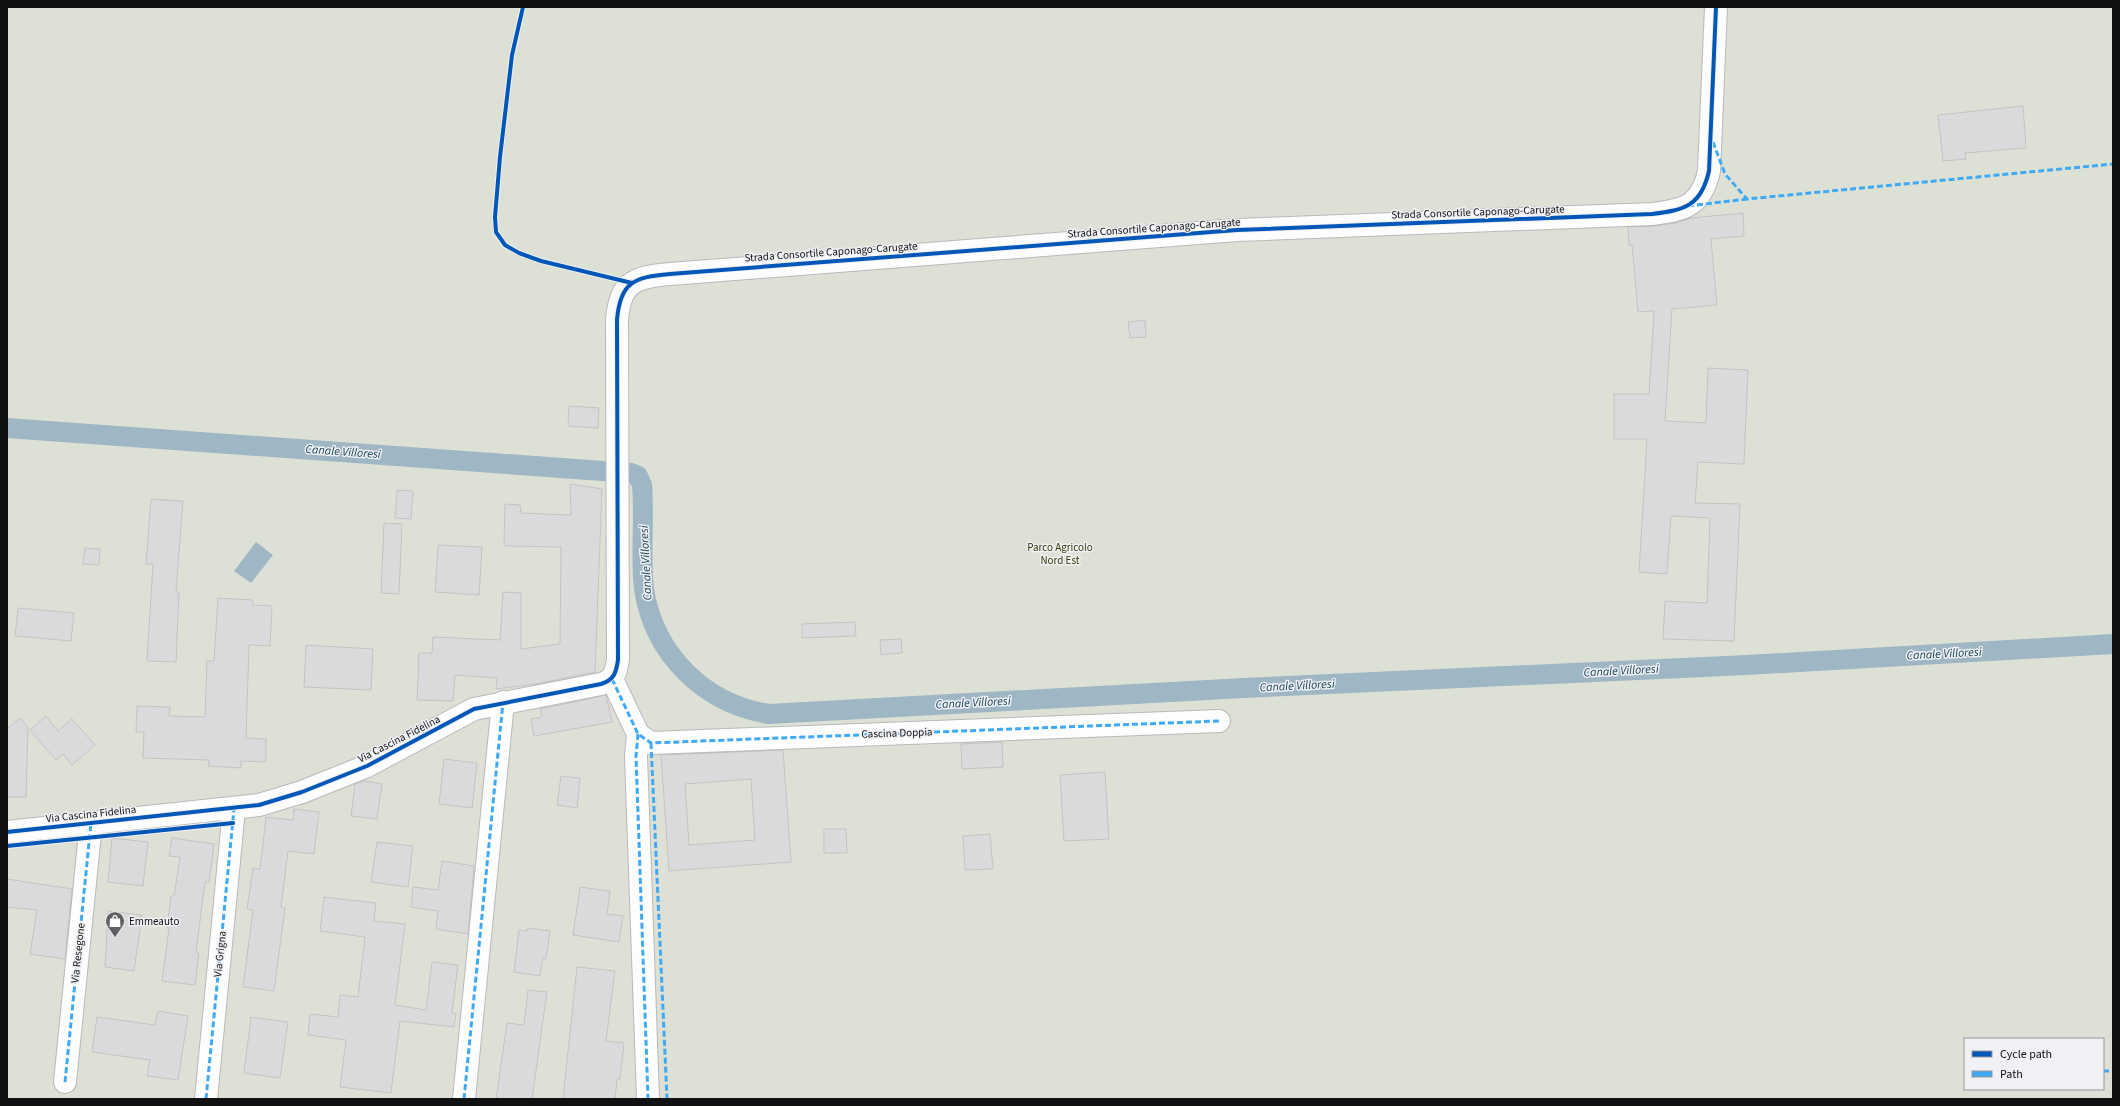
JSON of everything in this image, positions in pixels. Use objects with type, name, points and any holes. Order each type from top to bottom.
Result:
[{"type":"street","name":"Strada Consortile Caponago-Carugate","points":[[612,679],[617,670],[618,660],[618,304],[627,286],[639,278],[648,276],[1237,230],[1652,214],[1680,210],[1696,201],[1706,183],[1709,171],[1716,7]]},
{"type":"street","name":"Via Cascina Fidelina","points":[[7,832],[234,809],[274,802],[331,782],[367,766],[474,709],[503,702],[601,684],[612,679]]},
{"type":"street","points":[[612,679],[638,734],[636,756],[648,1099]]},
{"type":"street","points":[[464,1099],[503,702]]},
{"type":"street","name":"Cascina Doppia","points":[[638,734],[651,743],[1219,722]]},
{"type":"street","name":"Via Grigna","points":[[206,1099],[234,809]]},
{"type":"street","name":"Via Resegone","points":[[65,1082],[91,823]]},
{"type":"green space","name":"Parco Agricolo Nord Est","points":[[7,7],[2113,7],[2113,1099],[7,1099]]},
{"type":"water","points":[[256,542],[273,555],[251,583],[234,571]]},
{"type":"building","points":[[2023,106],[2026,148],[1965,153],[1966,159],[1943,161],[1938,115]]},
{"type":"building","points":[[1743,213],[1744,236],[1711,239],[1717,305],[1672,309],[1665,421],[1706,423],[1708,368],[1748,370],[1744,464],[1698,462],[1695,503],[1740,504],[1734,641],[1663,639],[1665,601],[1707,603],[1710,518],[1671,516],[1667,574],[1639,572],[1647,439],[1614,439],[1614,394],[1649,394],[1654,311],[1638,312],[1632,245],[1629,245],[1628,227],[1654,226],[1676,223],[1691,218]]},
{"type":"building","points":[[1145,320],[1146,337],[1130,338],[1128,322]]},
{"type":"building","points":[[569,406],[599,408],[598,428],[568,426]]},
{"type":"building","points":[[570,484],[602,489],[595,672],[536,684],[496,689],[497,678],[455,675],[453,701],[417,700],[419,653],[432,653],[433,637],[500,640],[503,592],[521,593],[521,649],[560,644],[561,547],[504,546],[505,504],[520,505],[521,513],[571,515]]},
{"type":"building","points":[[397,490],[413,491],[411,519],[395,518]]},
{"type":"building","points":[[151,499],[183,501],[176,592],[179,592],[176,662],[147,661],[153,564],[146,564]]},
{"type":"building","points":[[384,523],[402,524],[399,594],[381,593]]},
{"type":"building","points":[[438,545],[482,547],[479,595],[435,592]]},
{"type":"building","points":[[85,548],[100,549],[99,565],[83,564]]},
{"type":"building","points":[[218,598],[252,600],[253,605],[272,606],[270,646],[249,645],[246,738],[266,739],[266,762],[241,761],[241,768],[208,766],[209,760],[143,758],[144,732],[136,732],[137,706],[170,707],[169,716],[205,717],[207,661],[214,661]]},
{"type":"building","points":[[18,608],[74,613],[71,641],[15,636]]},
{"type":"building","points":[[855,622],[856,636],[802,638],[802,624]]},
{"type":"building","points":[[901,639],[902,653],[881,655],[880,640]]},
{"type":"building","points":[[306,645],[373,649],[371,690],[304,687]]},
{"type":"building","points":[[606,695],[612,722],[534,736],[531,719],[542,717],[540,709]]},
{"type":"building","points":[[46,716],[58,731],[72,719],[95,745],[72,765],[63,754],[56,760],[30,730]]},
{"type":"building","points":[[20,718],[28,728],[26,797],[7,797],[7,729]]},
{"type":"building","points":[[1002,742],[1003,767],[962,769],[961,744]]},
{"type":"building","points":[[783,750],[791,862],[669,871],[661,755]],"holes":[[[751,779],[755,840],[689,845],[685,784]]]},
{"type":"building","points":[[444,759],[477,763],[472,808],[439,804]]},
{"type":"building","points":[[1105,772],[1109,839],[1064,841],[1060,775]]},
{"type":"building","points":[[561,776],[580,778],[577,808],[557,805]]},
{"type":"building","points":[[364,781],[382,784],[377,819],[351,816],[355,784]]},
{"type":"building","points":[[294,809],[319,812],[314,854],[288,851],[281,907],[285,908],[274,991],[243,987],[253,910],[247,909],[253,868],[260,869],[266,817],[293,820]]},
{"type":"building","points":[[824,829],[846,829],[847,853],[824,853]]},
{"type":"building","points":[[990,834],[993,869],[965,870],[963,836]]},
{"type":"building","points":[[112,838],[148,842],[143,886],[108,882]]},
{"type":"building","points":[[172,838],[214,844],[209,882],[205,882],[196,952],[199,953],[195,985],[162,981],[169,928],[167,928],[171,896],[174,896],[180,857],[169,856]]},
{"type":"building","points":[[377,842],[413,846],[408,887],[371,882]]},
{"type":"building","points":[[442,861],[474,866],[468,934],[436,929],[438,911],[411,907],[413,887],[438,890]]},
{"type":"building","points":[[7,879],[72,889],[65,959],[30,954],[37,910],[7,907]]},
{"type":"building","points":[[580,887],[610,891],[607,914],[623,916],[619,942],[573,935]]},
{"type":"building","points":[[324,897],[376,903],[374,921],[405,924],[395,1005],[426,1010],[432,962],[458,965],[452,1013],[456,1014],[454,1027],[400,1021],[391,1093],[340,1087],[346,1040],[308,1035],[310,1014],[338,1017],[340,995],[358,997],[365,937],[320,931]]},
{"type":"building","points":[[108,911],[142,915],[134,971],[105,967]]},
{"type":"building","points":[[528,928],[550,931],[546,959],[543,958],[540,976],[514,972],[519,930],[527,931]]},
{"type":"building","points":[[577,967],[615,971],[606,1041],[624,1043],[620,1079],[617,1079],[615,1099],[563,1099]]},
{"type":"building","points":[[528,990],[547,992],[532,1099],[496,1099],[507,1023],[524,1025]]},
{"type":"building","points":[[158,1011],[188,1016],[178,1080],[147,1076],[150,1060],[92,1052],[97,1017],[155,1025]]},
{"type":"building","points":[[251,1017],[288,1022],[280,1078],[244,1073]]},
{"type":"waterway","name":"Canale Villoresi","points":[[7,428],[631,473],[638,476],[642,485],[642,563],[644,589],[650,613],[659,635],[671,655],[686,672],[704,687],[724,700],[769,714],[1244,688],[1747,665],[2113,644]]},
{"type":"marked path","points":[[1713,142],[1725,174],[1747,199],[2113,164]]},
{"type":"marked path","points":[[1688,206],[1747,199]]},
{"type":"marked path","points":[[612,679],[638,734],[651,743],[1219,721]]},
{"type":"marked path","points":[[464,1099],[503,702]]},
{"type":"marked path","points":[[638,734],[636,756],[648,1099]]},
{"type":"marked path","points":[[651,743],[667,1099]]},
{"type":"marked path","points":[[206,1099],[234,809]]},
{"type":"marked path","points":[[65,1082],[91,823]]},
{"type":"marked path","points":[[2104,1071],[2113,1071]]},
{"type":"cycle path","points":[[523,7],[512,55],[500,157],[495,217],[496,232],[505,245],[519,253],[541,261],[632,283]]},
{"type":"cycle path","points":[[7,832],[259,805],[302,792],[367,766],[474,709],[601,684],[612,678],[618,660],[617,320],[621,297],[631,284],[638,280],[658,275],[1237,230],[1652,214],[1674,211],[1690,204],[1696,199],[1706,183],[1709,171],[1716,7]]},
{"type":"cycle path","points":[[7,846],[233,823]]},
{"type":"place","name":"Emmeauto","points":[[115,938]]}]
